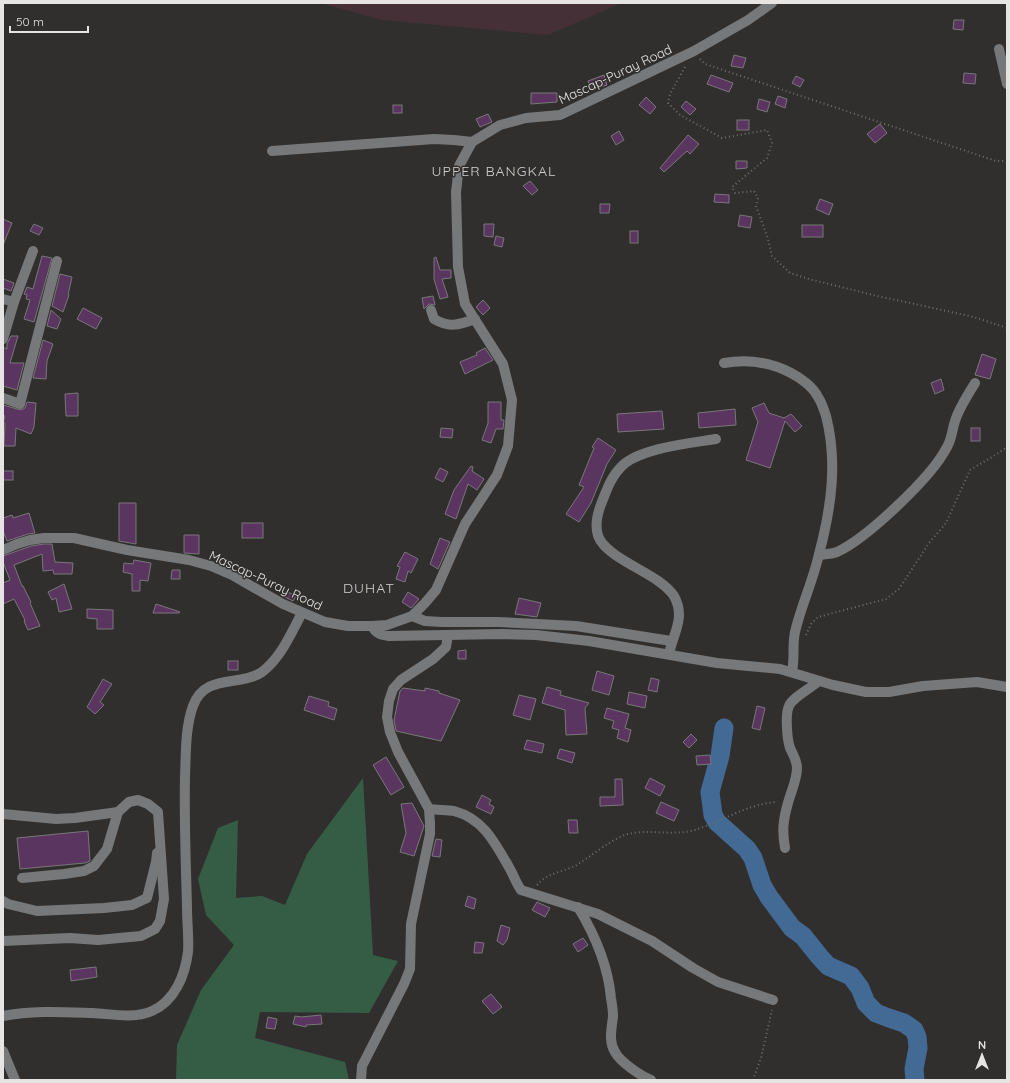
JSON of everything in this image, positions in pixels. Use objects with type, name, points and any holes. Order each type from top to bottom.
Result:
[{"type":"street","name":"Mascap-Puray Road","points":[[3,550],[30,540],[74,538],[127,550],[189,560],[211,566],[232,575],[283,604],[325,622],[348,626],[388,625],[412,616],[426,604],[436,590],[465,524],[497,475],[508,446],[512,400],[504,364],[465,304],[458,260],[456,192],[458,172],[459,166],[472,142],[500,125],[526,118],[560,115],[694,51],[748,20],[772,3]]},
{"type":"street","points":[[998,50],[1007,84]]},
{"type":"street","points":[[272,151],[434,139],[472,142]]},
{"type":"street","points":[[3,339],[14,302],[33,251]]},
{"type":"street","points":[[3,398],[20,404],[57,261]]},
{"type":"street","points":[[3,299],[14,302]]},
{"type":"street","points":[[431,310],[434,319],[446,325],[463,324],[475,320]]},
{"type":"street","points":[[724,363],[748,361],[760,362],[784,369],[797,376],[818,396],[832,444],[831,493],[819,555],[795,632],[792,671]]},
{"type":"street","points":[[819,555],[836,553],[856,540],[887,515],[937,463],[948,447],[955,421],[975,383]]},
{"type":"street","points":[[669,654],[671,641],[679,622],[680,610],[674,596],[665,586],[613,553],[602,544],[597,531],[597,517],[611,480],[622,466],[636,456],[659,449],[716,438]]},
{"type":"street","points":[[3,1016],[47,1012],[132,1015],[153,1011],[171,996],[180,982],[188,952],[185,781],[188,725],[193,705],[199,694],[212,685],[228,680],[248,677],[261,672],[276,660],[302,613]]},
{"type":"street","points":[[412,616],[425,621],[498,622],[576,626],[671,641]]},
{"type":"street","points":[[372,626],[374,632],[380,635],[389,636],[536,635],[589,641],[717,663],[792,671],[819,681],[866,692],[889,692],[923,686],[977,682],[1007,687]]},
{"type":"street","points":[[361,1080],[362,1066],[404,984],[410,969],[410,924],[430,834],[429,809],[398,752],[390,732],[388,717],[389,701],[393,689],[401,680],[433,659],[446,647],[448,635]]},
{"type":"street","points":[[785,848],[782,833],[787,803],[797,770],[797,760],[790,747],[788,738],[787,714],[789,705],[794,699],[819,681]]},
{"type":"street","points":[[3,941],[70,938],[98,940],[141,936],[155,930],[160,921],[164,899],[158,812],[148,804],[138,800],[129,802],[118,812],[107,850],[94,866],[84,871],[22,878]]},
{"type":"street","points":[[429,809],[452,811],[468,816],[478,823],[489,833],[511,871],[516,883],[522,890],[530,894],[598,914],[645,937],[693,968],[718,982],[773,1000]]},
{"type":"street","points":[[3,814],[56,819],[76,818],[118,812]]},
{"type":"street","points":[[3,901],[8,904],[37,911],[104,908],[132,905],[147,898],[156,862],[159,821]]},
{"type":"street","points":[[578,907],[591,929],[606,970],[613,1016],[611,1042],[615,1053],[645,1079]]},
{"type":"street","points":[[3,1051],[15,1080]]},
{"type":"path","points":[[1007,161],[996,161],[705,64],[694,51],[670,94],[668,103],[680,115],[722,138],[767,130],[772,143],[767,158],[732,187],[735,192],[754,191],[758,198],[756,206],[768,239],[772,256],[790,273],[866,293],[974,317],[1007,328]]},
{"type":"path","points":[[805,636],[811,624],[818,618],[886,599],[899,589],[929,543],[946,523],[970,470],[1007,447]]},
{"type":"path","points":[[530,894],[540,882],[555,872],[574,866],[620,837],[632,832],[677,833],[717,822],[752,807],[776,802],[787,803]]},
{"type":"path","points":[[753,1080],[769,1028],[773,1000]]},
{"type":"shaded area","points":[[320,3],[622,3],[548,35],[382,20]]},
{"type":"green space","points":[[363,778],[373,955],[398,961],[369,1013],[260,1012],[255,1038],[345,1062],[349,1080],[176,1080],[177,1045],[201,990],[234,945],[206,915],[198,879],[218,828],[238,820],[236,898],[262,896],[285,905],[307,854]]},
{"type":"building","points":[[954,20],[964,20],[963,30],[953,29]]},
{"type":"building","points":[[734,55],[746,58],[743,68],[731,66]]},
{"type":"building","points":[[964,73],[976,74],[975,84],[963,83]]},
{"type":"building","points":[[604,75],[607,85],[591,90],[588,81]]},
{"type":"building","points":[[711,75],[733,83],[729,92],[707,84]]},
{"type":"building","points":[[796,76],[804,80],[800,87],[792,83]]},
{"type":"building","points":[[531,93],[557,93],[557,102],[531,104]]},
{"type":"building","points":[[778,96],[787,99],[785,108],[775,104]]},
{"type":"building","points":[[646,97],[656,107],[650,114],[639,105]]},
{"type":"building","points":[[759,99],[770,102],[767,112],[757,109]]},
{"type":"building","points":[[686,101],[696,109],[690,115],[681,107]]},
{"type":"building","points":[[393,105],[402,105],[402,113],[393,113]]},
{"type":"building","points":[[488,114],[492,122],[480,127],[476,119]]},
{"type":"building","points":[[737,120],[749,120],[749,130],[737,130]]},
{"type":"building","points":[[880,124],[887,133],[875,143],[867,134]]},
{"type":"building","points":[[619,131],[624,140],[616,145],[611,136]]},
{"type":"building","points":[[688,135],[699,144],[690,154],[687,151],[664,172],[660,168]]},
{"type":"building","points":[[736,161],[747,161],[747,168],[736,169]]},
{"type":"building","points":[[530,181],[538,190],[532,195],[523,186]]},
{"type":"building","points":[[715,194],[729,195],[729,203],[714,202]]},
{"type":"building","points":[[820,199],[833,204],[829,215],[816,209]]},
{"type":"building","points":[[600,204],[610,204],[609,213],[600,213]]},
{"type":"building","points":[[740,215],[752,217],[750,228],[738,226]]},
{"type":"building","points":[[3,219],[12,223],[3,245]]},
{"type":"building","points":[[34,224],[43,228],[39,235],[30,231]]},
{"type":"building","points":[[484,224],[494,224],[493,237],[484,236]]},
{"type":"building","points":[[802,225],[823,225],[823,237],[802,237]]},
{"type":"building","points":[[630,231],[638,231],[638,243],[630,243]]},
{"type":"building","points":[[496,236],[504,238],[502,247],[494,245]]},
{"type":"building","points":[[42,256],[52,258],[34,322],[24,319],[30,300],[26,299],[27,295],[24,294],[27,287],[33,289]]},
{"type":"building","points":[[436,257],[440,270],[451,270],[451,278],[442,279],[448,297],[440,299],[434,279],[434,258]]},
{"type":"building","points":[[60,274],[72,277],[69,295],[63,312],[52,306]]},
{"type":"building","points":[[3,279],[14,283],[11,291],[3,288]]},
{"type":"building","points":[[433,296],[435,305],[429,304],[424,309],[422,298]]},
{"type":"building","points":[[483,300],[490,308],[483,315],[476,307]]},
{"type":"building","points":[[83,308],[102,318],[96,329],[77,319]]},
{"type":"building","points":[[51,310],[61,319],[57,329],[47,326]]},
{"type":"building","points":[[11,336],[18,336],[10,363],[24,363],[17,390],[3,386],[3,347],[7,349],[7,344]]},
{"type":"building","points":[[43,340],[53,344],[47,361],[46,379],[33,378]]},
{"type":"building","points":[[485,348],[493,360],[465,374],[460,362],[477,355],[476,353]]},
{"type":"building","points":[[982,354],[996,359],[990,379],[975,375]]},
{"type":"building","points":[[941,379],[944,390],[935,394],[931,383]]},
{"type":"building","points":[[78,393],[78,416],[66,416],[65,394]]},
{"type":"building","points":[[27,402],[36,403],[34,427],[31,434],[16,428],[15,446],[4,446],[5,423],[3,423],[5,416],[3,415],[3,405],[21,410],[25,408]]},
{"type":"building","points":[[488,402],[501,402],[501,420],[504,420],[503,429],[496,429],[491,443],[482,440],[488,423]]},
{"type":"building","points":[[764,403],[769,413],[784,418],[791,414],[802,426],[795,432],[785,421],[770,468],[746,460],[758,422],[752,408]]},
{"type":"building","points":[[735,409],[736,425],[699,428],[698,413]]},
{"type":"building","points":[[662,411],[664,429],[618,432],[617,414]]},
{"type":"building","points":[[441,428],[453,429],[452,438],[440,437]]},
{"type":"building","points":[[971,428],[980,428],[980,441],[971,441]]},
{"type":"building","points":[[598,438],[616,450],[607,464],[591,503],[579,522],[566,514],[584,487],[579,485],[594,448],[592,447]]},
{"type":"building","points":[[471,466],[473,467],[472,471],[484,479],[477,490],[468,484],[456,519],[445,514],[454,490]]},
{"type":"building","points":[[440,468],[448,472],[443,482],[435,478]]},
{"type":"building","points":[[3,471],[13,471],[13,480],[3,480]]},
{"type":"building","points":[[119,503],[136,503],[136,544],[119,541]]},
{"type":"building","points":[[29,513],[35,533],[7,541],[3,531],[3,518],[12,515],[13,518]]},
{"type":"building","points":[[242,523],[263,523],[263,538],[242,538]]},
{"type":"building","points":[[184,535],[199,535],[199,554],[184,553]]},
{"type":"building","points":[[440,538],[450,542],[438,569],[430,564]]},
{"type":"building","points":[[52,544],[55,562],[73,563],[72,574],[54,574],[53,570],[43,571],[42,554],[14,565],[40,626],[28,630],[24,621],[25,620],[14,599],[3,604],[3,583],[10,580],[3,562],[3,556],[31,546]]},
{"type":"building","points":[[405,552],[418,559],[411,573],[408,571],[405,582],[396,579],[400,567],[397,566]]},
{"type":"building","points":[[134,560],[151,563],[148,581],[140,580],[140,591],[132,591],[132,574],[123,572],[124,563],[133,564]]},
{"type":"building","points":[[172,570],[180,570],[180,579],[171,579]]},
{"type":"building","points":[[64,584],[72,609],[59,612],[56,598],[52,600],[48,592]]},
{"type":"building","points":[[286,591],[296,596],[293,601],[283,596]]},
{"type":"building","points":[[408,592],[419,599],[411,608],[402,602]]},
{"type":"building","points":[[519,598],[541,603],[537,617],[515,614]]},
{"type":"building","points":[[156,604],[180,612],[153,613]]},
{"type":"building","points":[[87,609],[113,610],[113,629],[97,629],[97,619],[87,618]]},
{"type":"building","points":[[466,650],[466,659],[458,659],[458,651]]},
{"type":"building","points":[[228,661],[238,661],[238,670],[228,670]]},
{"type":"building","points":[[597,671],[614,676],[609,695],[592,690]]},
{"type":"building","points":[[651,678],[659,680],[657,692],[648,690]]},
{"type":"building","points":[[103,679],[112,684],[100,702],[104,705],[95,714],[87,707]]},
{"type":"building","points":[[547,687],[561,691],[560,695],[589,703],[585,708],[587,734],[566,735],[565,710],[542,703]]},
{"type":"building","points":[[403,688],[425,691],[425,688],[439,691],[439,693],[460,700],[441,741],[396,731],[394,720],[400,691]]},
{"type":"building","points":[[629,692],[647,696],[645,708],[627,704]]},
{"type":"building","points":[[519,695],[536,699],[530,720],[513,715]]},
{"type":"building","points":[[309,696],[329,702],[328,706],[337,709],[334,720],[304,710]]},
{"type":"building","points":[[757,706],[765,708],[760,730],[752,728]]},
{"type":"building","points":[[607,708],[629,714],[625,728],[631,730],[628,742],[617,738],[619,730],[612,728],[614,721],[604,718]]},
{"type":"building","points":[[691,734],[697,740],[689,748],[683,742]]},
{"type":"building","points":[[527,740],[544,744],[542,753],[524,749]]},
{"type":"building","points":[[560,749],[575,753],[572,763],[557,758]]},
{"type":"building","points":[[710,755],[711,764],[697,765],[696,756]]},
{"type":"building","points":[[386,757],[404,787],[391,795],[373,765]]},
{"type":"building","points":[[650,778],[665,786],[660,796],[645,788]]},
{"type":"building","points":[[615,779],[622,779],[623,805],[600,806],[600,797],[615,797]]},
{"type":"building","points":[[482,795],[491,800],[489,804],[494,807],[491,814],[476,807]]},
{"type":"building","points":[[661,802],[679,810],[674,821],[656,813]]},
{"type":"building","points":[[412,803],[424,826],[414,856],[400,852],[406,833],[401,804]]},
{"type":"building","points":[[568,820],[577,820],[578,833],[569,833]]},
{"type":"building","points":[[88,831],[90,861],[85,863],[20,869],[17,838]]},
{"type":"building","points":[[436,839],[442,840],[440,857],[432,856]]},
{"type":"building","points":[[468,896],[476,899],[474,909],[465,906]]},
{"type":"building","points":[[537,902],[550,908],[545,917],[532,910]]},
{"type":"building","points":[[501,925],[510,928],[507,940],[503,945],[497,941]]},
{"type":"building","points":[[583,938],[588,945],[578,952],[573,944]]},
{"type":"building","points":[[475,942],[484,943],[482,953],[474,953]]},
{"type":"building","points":[[96,967],[97,977],[71,981],[70,970]]},
{"type":"building","points":[[491,994],[502,1007],[493,1014],[482,1001]]},
{"type":"building","points":[[321,1015],[322,1024],[306,1025],[306,1027],[293,1024],[295,1016],[301,1017]]},
{"type":"building","points":[[268,1017],[277,1019],[275,1029],[266,1028]]},
{"type":"waterway","points":[[724,728],[720,756],[710,792],[713,815],[717,822],[747,849],[753,858],[762,885],[792,928],[803,936],[828,966],[851,976],[860,988],[866,1003],[876,1013],[904,1023],[914,1030],[917,1037],[918,1048],[914,1069],[915,1080]]},
{"type":"district","name":"UPPER BANGKAL","points":[[494,171]]},
{"type":"district","name":"DUHAT","points":[[369,588]]}]
